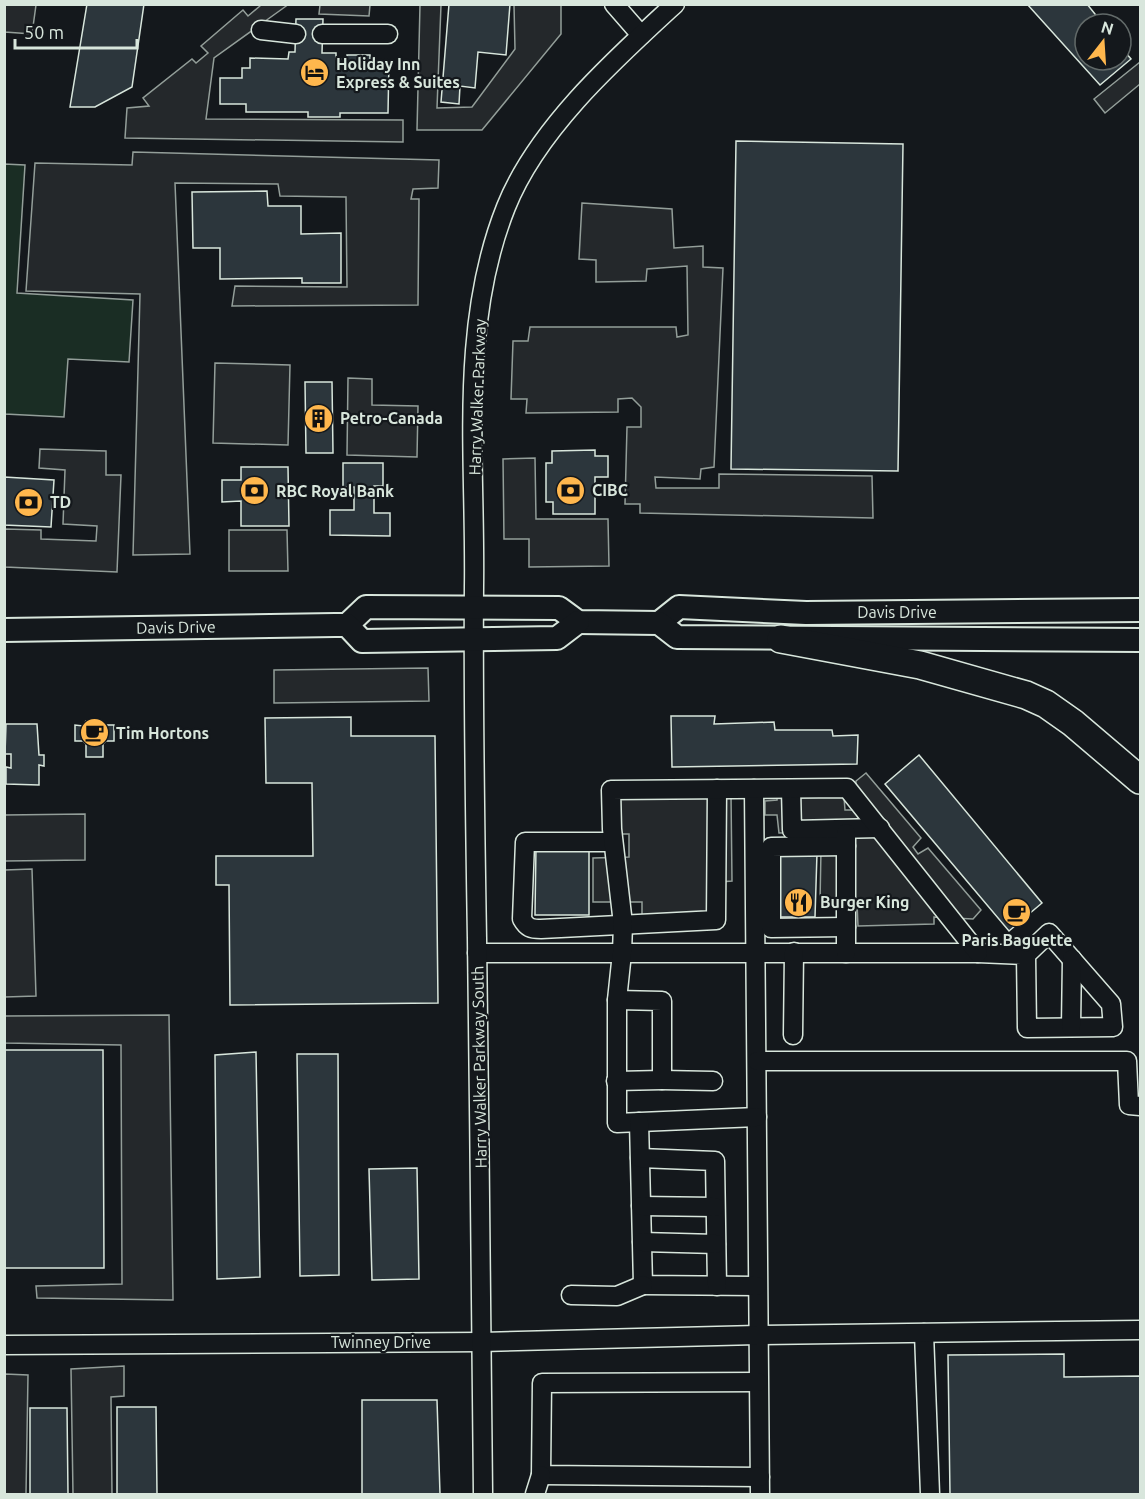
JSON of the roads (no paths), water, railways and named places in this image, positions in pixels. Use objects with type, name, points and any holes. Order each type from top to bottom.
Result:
[{"type":"highway","points":[[781,639],[920,665],[1026,695],[1046,704],[1067,718],[1140,780]]},
{"type":"main road","name":"Davis Drive","points":[[4,630],[347,625],[366,607],[474,607],[559,608],[578,622],[659,623],[677,637],[1140,640]]},
{"type":"main road","name":"Davis Drive","points":[[659,623],[679,607],[806,613],[1140,610]]},
{"type":"main road","points":[[347,625],[362,641],[473,640],[557,638],[578,622]]},
{"type":"street","points":[[614,4],[641,35]]},
{"type":"street","name":"Harry Walker Parkway","points":[[473,640],[473,439],[476,336],[489,264],[505,209],[537,148],[573,105],[641,35],[675,4]]},
{"type":"street","points":[[261,30],[296,34]]},
{"type":"street","points":[[322,34],[388,34]]},
{"type":"street","name":"Harry Walker Parkway South","points":[[473,640],[483,1494]]},
{"type":"street","points":[[757,1117],[617,1123],[617,1000],[623,924],[613,842],[611,790],[847,788],[978,953]]},
{"type":"street","points":[[613,842],[525,842],[522,919],[525,925],[531,929],[716,920],[717,789]]},
{"type":"street","points":[[541,1474],[760,1486],[754,789]]},
{"type":"street","points":[[791,789],[792,830],[846,837]]},
{"type":"street","points":[[846,927],[771,928],[771,847],[846,837],[880,828]]},
{"type":"street","points":[[846,837],[846,953]]},
{"type":"street","points":[[1049,933],[1111,1004],[1113,1027],[1027,1028],[1026,956],[1049,933]]},
{"type":"street","points":[[793,1035],[794,952]]},
{"type":"street","points":[[477,953],[978,953],[1026,956]]},
{"type":"street","points":[[1071,1027],[1072,960]]},
{"type":"street","points":[[617,1000],[662,1001],[662,1080]]},
{"type":"street","points":[[757,1061],[1127,1061],[1129,1105],[1140,1106]]},
{"type":"street","points":[[616,1082],[713,1081]]},
{"type":"street","points":[[639,1122],[643,1285]]},
{"type":"street","points":[[640,1158],[715,1161],[717,1286]]},
{"type":"street","points":[[641,1206],[715,1206]]},
{"type":"street","points":[[642,1242],[716,1244]]},
{"type":"street","points":[[571,1295],[617,1296],[643,1285],[758,1286]]},
{"type":"street","name":"Twinney Drive","points":[[4,1345],[482,1342],[758,1335],[1140,1330]]},
{"type":"street","points":[[924,1333],[930,1494]]},
{"type":"street","points":[[535,1494],[541,1474],[542,1383],[758,1382]]},
{"type":"place","name":"Holiday Inn Express & Suites","points":[[315,73]]},
{"type":"place","name":"Petro-Canada","points":[[319,418]]},
{"type":"place","name":"CIBC","points":[[571,490]]},
{"type":"place","name":"RBC Royal Bank","points":[[255,491]]},
{"type":"place","name":"TD","points":[[29,502]]},
{"type":"place","name":"Tim Hortons","points":[[95,733]]},
{"type":"place","name":"Burger King","points":[[799,902]]},
{"type":"place","name":"Paris Baguette","points":[[1017,912]]}]
